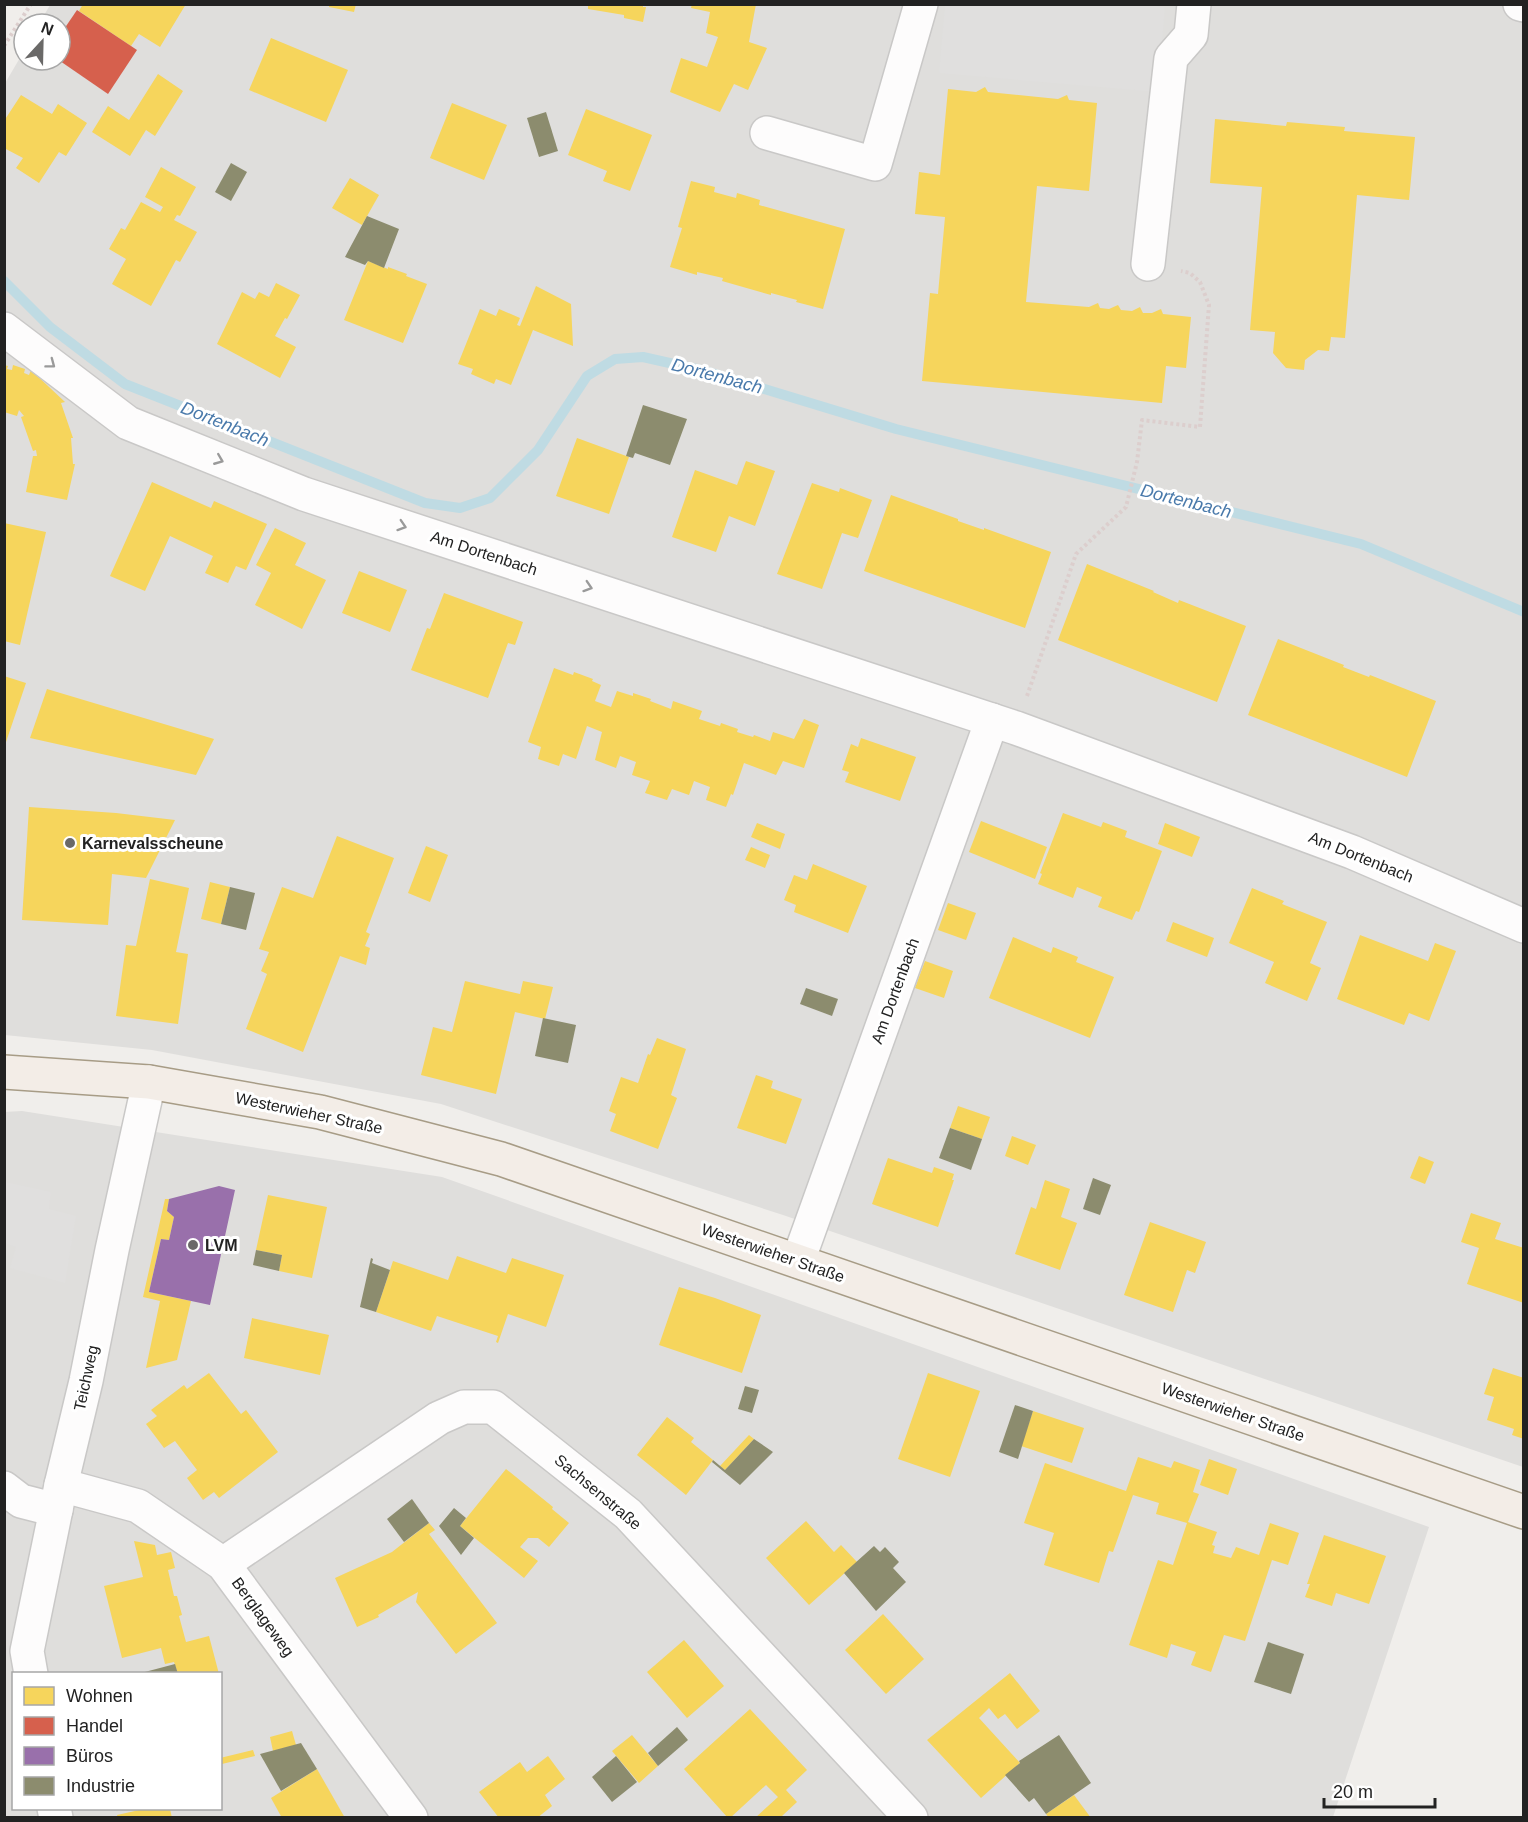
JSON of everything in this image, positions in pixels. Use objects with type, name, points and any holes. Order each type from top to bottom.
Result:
[{"type":"main road","name":"Westerwieher Straße","points":[[4,1072],[149,1082],[320,1112],[501,1159],[1524,1512]]},
{"type":"street","points":[[767,133],[875,164],[921,4]]},
{"type":"street","points":[[1148,264],[1171,58],[1191,35],[1194,4]]},
{"type":"street","name":"Am Dortenbach","points":[[4,329],[128,423],[293,490],[1004,724],[1352,852],[1524,926]]},
{"type":"street","name":"Am Dortenbach","points":[[798,1261],[1004,724]]},
{"type":"street","name":"Teichweg","points":[[21,1660],[86,1381],[149,1082]]},
{"type":"street","name":"Sachsenstraße","points":[[223,1564],[439,1419],[464,1407],[493,1407],[628,1514],[911,1818]]},
{"type":"street","name":"Berglageweg","points":[[4,1488],[21,1501],[59,1498],[138,1506],[223,1564],[411,1818]]},
{"type":"path","points":[[4,46],[31,4]]},
{"type":"path","points":[[1004,724],[1076,554],[1126,507],[1137,462],[1142,420],[1200,427],[1209,305],[1200,282],[1190,273],[1148,264]]},
{"type":"shaded area","points":[[1131,4],[1165,7],[1158,92],[939,73],[945,5]]},
{"type":"shaded area","points":[[50,5],[1523,5],[1523,1467],[783,1215],[441,1104],[152,1050],[5,1035],[4,85],[12,71],[72,72],[72,12],[46,12]]},
{"type":"shaded area","points":[[22,1111],[442,1177],[1429,1527],[1333,1817],[5,1817],[4,1112]]},
{"type":"shaded area","points":[[5,1182],[51,1192],[49,1209],[76,1216],[65,1283],[10,1268],[16,1247],[5,1243]]},
{"type":"building: Wohnen","points":[[83,4],[186,4],[160,47],[139,34],[131,46],[79,11]]},
{"type":"building: Wohnen","points":[[329,4],[356,4],[354,12],[329,7]]},
{"type":"building: Wohnen","points":[[588,4],[643,4],[643,7],[646,7],[643,22],[624,18],[624,15],[588,9]]},
{"type":"building: Wohnen","points":[[692,4],[756,4],[749,42],[767,48],[748,90],[734,84],[720,112],[670,92],[681,58],[707,67],[718,37],[706,33],[710,12],[691,8]]},
{"type":"building: Wohnen","points":[[271,38],[348,70],[326,122],[249,90]]},
{"type":"building: Wohnen","points":[[158,74],[183,91],[155,136],[146,130],[130,156],[92,132],[108,106],[129,120]]},
{"type":"building: Wohnen","points":[[985,87],[988,92],[1058,99],[1067,95],[1069,100],[1097,103],[1089,191],[1037,186],[1026,302],[1089,307],[1098,303],[1100,308],[1109,309],[1118,305],[1121,310],[1132,311],[1140,307],[1143,313],[1152,313],[1161,309],[1163,314],[1191,317],[1186,368],[1166,366],[1162,403],[922,381],[930,293],[938,294],[945,217],[915,214],[919,172],[940,175],[948,89],[976,92]]},
{"type":"building: Wohnen","points":[[21,95],[52,114],[58,104],[87,123],[66,156],[59,152],[39,183],[16,168],[23,158],[4,148],[4,121]]},
{"type":"building: Wohnen","points":[[452,103],[507,125],[484,180],[430,158]]},
{"type":"building: Wohnen","points":[[586,109],[652,135],[630,191],[603,181],[607,171],[568,155]]},
{"type":"building: Wohnen","points":[[1215,119],[1286,126],[1287,122],[1345,127],[1344,131],[1415,137],[1409,200],[1357,195],[1345,338],[1331,337],[1329,351],[1318,350],[1305,360],[1304,370],[1286,368],[1273,353],[1275,332],[1250,330],[1262,187],[1210,183]]},
{"type":"building: Wohnen","points":[[161,167],[196,187],[180,216],[177,215],[174,220],[197,232],[180,262],[176,260],[151,306],[112,284],[126,259],[109,249],[121,228],[125,230],[141,202],[160,212],[163,207],[145,197]]},
{"type":"building: Wohnen","points":[[350,178],[379,195],[362,225],[332,208]]},
{"type":"building: Wohnen","points":[[691,181],[715,187],[714,192],[736,198],[737,193],[760,200],[759,205],[845,229],[823,309],[722,281],[723,278],[697,272],[697,275],[670,267],[682,228],[678,227]]},
{"type":"building: Wohnen","points":[[368,261],[407,274],[406,276],[427,284],[403,343],[344,320]]},
{"type":"building: Wohnen","points":[[276,283],[300,295],[275,336],[296,347],[280,378],[217,344],[242,292],[255,299],[259,292],[269,297]]},
{"type":"building: Wohnen","points":[[536,286],[571,304],[573,346],[533,330],[511,385],[496,379],[494,384],[471,374],[473,369],[458,364],[480,309],[496,316],[499,309],[520,318],[517,325],[520,326]]},
{"type":"building: Wohnen","points":[[4,365],[8,366],[7,369],[12,370],[13,365],[25,369],[24,373],[29,375],[31,370],[65,402],[61,403],[73,438],[71,438],[73,464],[75,464],[67,500],[26,492],[33,456],[37,456],[36,450],[33,451],[21,417],[24,416],[19,410],[17,416],[4,412]]},
{"type":"building: Wohnen","points":[[577,438],[629,457],[609,514],[556,496]]},
{"type":"building: Wohnen","points":[[746,461],[775,471],[755,526],[729,516],[716,552],[672,537],[695,470],[737,485]]},
{"type":"building: Wohnen","points":[[152,482],[211,508],[214,501],[267,524],[246,570],[236,566],[228,583],[205,573],[213,556],[170,536],[145,591],[110,576]]},
{"type":"building: Wohnen","points":[[812,483],[839,492],[840,488],[872,500],[858,538],[842,533],[822,589],[777,574]]},
{"type":"building: Wohnen","points":[[891,495],[958,519],[958,521],[1051,552],[1025,628],[864,571]]},
{"type":"building: Wohnen","points":[[4,523],[46,532],[20,645],[4,641]]},
{"type":"building: Wohnen","points":[[275,528],[306,543],[295,565],[326,580],[302,629],[255,605],[271,573],[256,565]]},
{"type":"building: Wohnen","points":[[1087,564],[1178,603],[1179,600],[1246,626],[1217,702],[1058,640]]},
{"type":"building: Wohnen","points":[[359,571],[407,590],[390,632],[342,613]]},
{"type":"building: Wohnen","points":[[444,593],[523,622],[515,645],[508,643],[488,698],[411,670],[427,628],[430,629]]},
{"type":"building: Wohnen","points":[[1278,639],[1344,665],[1343,667],[1436,701],[1407,777],[1248,715]]},
{"type":"building: Wohnen","points":[[554,668],[593,679],[592,681],[601,685],[595,701],[611,707],[617,691],[651,699],[650,701],[671,709],[673,701],[702,711],[699,719],[720,726],[721,723],[738,729],[737,732],[770,741],[773,732],[794,739],[804,719],[819,725],[804,768],[783,761],[776,775],[744,763],[733,795],[731,794],[726,807],[706,800],[710,787],[694,781],[689,795],[672,789],[667,800],[645,793],[650,781],[632,775],[636,762],[620,756],[616,768],[595,760],[602,732],[587,726],[576,759],[563,754],[559,766],[538,759],[541,747],[528,742]]},
{"type":"building: Wohnen","points":[[4,676],[26,683],[5,745],[4,745]]},
{"type":"building: Wohnen","points":[[47,689],[214,739],[196,775],[30,738]]},
{"type":"building: Wohnen","points":[[861,738],[916,757],[900,801],[845,782],[849,772],[842,770],[851,744],[858,747]]},
{"type":"building: Wohnen","name":"Karnevalsscheune","points":[[29,807],[175,820],[146,878],[112,874],[108,925],[22,920]]},
{"type":"building: Wohnen","points":[[1063,813],[1101,827],[1103,822],[1127,831],[1125,837],[1162,851],[1139,912],[1136,911],[1132,920],[1098,907],[1102,897],[1077,887],[1073,898],[1038,884]]},
{"type":"building: Wohnen","points":[[981,821],[1047,847],[1035,879],[969,852]]},
{"type":"building: Wohnen","points":[[757,823],[785,834],[780,849],[751,837]]},
{"type":"building: Wohnen","points":[[1165,823],[1200,837],[1192,857],[1158,844]]},
{"type":"building: Wohnen","points":[[337,836],[394,858],[366,932],[370,934],[365,946],[370,948],[366,965],[340,956],[303,1052],[246,1029],[267,974],[261,971],[269,952],[259,949],[282,887],[313,898]]},
{"type":"building: Wohnen","points":[[426,846],[448,855],[430,902],[408,893]]},
{"type":"building: Wohnen","points":[[751,847],[770,855],[765,868],[745,860]]},
{"type":"building: Wohnen","points":[[813,864],[867,886],[848,933],[794,912],[796,905],[784,900],[794,875],[807,880]]},
{"type":"building: Wohnen","points":[[150,879],[189,888],[176,952],[188,954],[178,1024],[116,1016],[126,945],[136,946]]},
{"type":"building: Wohnen","points":[[210,882],[230,887],[221,924],[201,919]]},
{"type":"building: Wohnen","points":[[1252,888],[1284,901],[1282,904],[1327,922],[1310,963],[1321,968],[1307,1001],[1265,983],[1274,962],[1229,943]]},
{"type":"building: Wohnen","points":[[948,903],[976,913],[966,940],[938,930]]},
{"type":"building: Wohnen","points":[[1173,922],[1214,938],[1207,957],[1166,941]]},
{"type":"building: Wohnen","points":[[1360,935],[1428,961],[1435,943],[1456,951],[1429,1021],[1409,1013],[1404,1025],[1337,999]]},
{"type":"building: Wohnen","points":[[1013,937],[1051,953],[1053,947],[1078,957],[1076,962],[1114,977],[1090,1038],[989,998]]},
{"type":"building: Wohnen","points":[[925,961],[953,971],[944,998],[915,988]]},
{"type":"building: Wohnen","points":[[465,981],[520,994],[523,981],[553,987],[545,1019],[515,1012],[496,1094],[421,1075],[433,1027],[452,1032]]},
{"type":"building: Wohnen","points":[[657,1038],[686,1049],[671,1095],[677,1098],[658,1149],[610,1131],[616,1114],[609,1111],[621,1077],[638,1083],[648,1054],[650,1055]]},
{"type":"building: Wohnen","points":[[756,1075],[773,1081],[771,1088],[802,1099],[786,1144],[737,1128]]},
{"type":"building: Wohnen","points":[[958,1106],[990,1117],[982,1139],[950,1128]]},
{"type":"building: Wohnen","points":[[1012,1136],[1036,1145],[1028,1165],[1005,1156]]},
{"type":"building: Wohnen","points":[[1419,1156],[1434,1162],[1425,1184],[1410,1178]]},
{"type":"building: Wohnen","points":[[888,1158],[932,1173],[934,1167],[954,1174],[938,1227],[872,1204]]},
{"type":"building: Wohnen","points":[[1045,1180],[1070,1189],[1061,1217],[1077,1223],[1060,1270],[1015,1254],[1031,1207],[1036,1209]]},
{"type":"building: Wohnen","points":[[268,1195],[327,1207],[312,1278],[279,1271],[282,1255],[256,1250]]},
{"type":"building: Wohnen","points":[[165,1199],[169,1199],[167,1211],[174,1217],[169,1240],[161,1239],[149,1292],[191,1301],[177,1360],[146,1368],[160,1301],[143,1297]]},
{"type":"building: Wohnen","points":[[1471,1213],[1501,1223],[1495,1239],[1524,1248],[1524,1303],[1467,1284],[1479,1248],[1461,1242]]},
{"type":"building: Wohnen","points":[[1150,1222],[1206,1242],[1195,1273],[1187,1270],[1173,1312],[1124,1295]]},
{"type":"building: Wohnen","points":[[457,1256],[506,1273],[512,1258],[564,1275],[546,1327],[508,1314],[498,1343],[496,1342],[498,1336],[437,1316],[431,1331],[376,1312],[393,1261],[448,1280]]},
{"type":"building: Wohnen","points":[[679,1287],[761,1315],[742,1373],[659,1345]]},
{"type":"building: Wohnen","points":[[252,1318],[329,1335],[320,1375],[244,1358]]},
{"type":"building: Wohnen","points":[[1493,1368],[1524,1378],[1524,1439],[1512,1435],[1514,1429],[1487,1420],[1494,1397],[1484,1394]]},
{"type":"building: Wohnen","points":[[209,1373],[241,1414],[246,1410],[278,1452],[219,1498],[214,1492],[203,1500],[187,1478],[197,1470],[175,1441],[164,1448],[146,1424],[157,1416],[151,1410],[184,1385],[187,1389]]},
{"type":"building: Wohnen","points":[[928,1373],[980,1391],[950,1477],[898,1459]]},
{"type":"building: Wohnen","points":[[1033,1411],[1084,1428],[1072,1463],[1021,1446]]},
{"type":"building: Wohnen","points":[[667,1417],[694,1438],[691,1442],[713,1460],[686,1495],[637,1455]]},
{"type":"building: Wohnen","points":[[749,1435],[754,1439],[725,1470],[720,1466]]},
{"type":"building: Wohnen","points":[[1138,1457],[1171,1468],[1174,1461],[1200,1470],[1193,1492],[1199,1494],[1188,1522],[1217,1532],[1212,1545],[1215,1546],[1213,1553],[1231,1558],[1236,1547],[1259,1555],[1270,1523],[1299,1533],[1288,1565],[1272,1560],[1245,1641],[1224,1635],[1211,1672],[1191,1665],[1196,1652],[1171,1644],[1167,1658],[1129,1645],[1158,1560],[1173,1565],[1187,1523],[1156,1514],[1159,1503],[1133,1495],[1113,1552],[1109,1551],[1099,1583],[1044,1565],[1054,1533],[1024,1523],[1045,1463],[1126,1491]]},
{"type":"building: Wohnen","points":[[1209,1459],[1237,1469],[1228,1495],[1200,1485]]},
{"type":"building: Wohnen","points":[[506,1469],[569,1523],[549,1547],[538,1538],[528,1538],[520,1547],[538,1561],[524,1578],[460,1526]]},
{"type":"building: Wohnen","points":[[806,1521],[834,1552],[841,1545],[857,1562],[809,1605],[766,1558]]},
{"type":"building: Wohnen","points":[[429,1523],[435,1530],[429,1534],[497,1623],[456,1654],[416,1602],[418,1592],[378,1615],[379,1617],[357,1627],[335,1578],[392,1552]]},
{"type":"building: Wohnen","points":[[1324,1535],[1386,1556],[1369,1604],[1336,1593],[1332,1606],[1305,1597],[1310,1584],[1307,1584]]},
{"type":"building: Wohnen","points":[[134,1541],[155,1545],[157,1555],[171,1552],[175,1568],[168,1570],[174,1596],[177,1596],[182,1615],[179,1616],[186,1642],[209,1636],[218,1672],[177,1672],[174,1662],[165,1664],[161,1648],[122,1658],[104,1586],[143,1577]]},
{"type":"building: Wohnen","points":[[883,1614],[924,1659],[886,1694],[845,1650]]},
{"type":"building: Wohnen","points":[[684,1640],[724,1686],[687,1718],[647,1672]]},
{"type":"building: Wohnen","points":[[1010,1673],[1040,1711],[1017,1729],[1005,1714],[998,1719],[989,1708],[979,1718],[1020,1763],[981,1798],[927,1740]]},
{"type":"building: Wohnen","points":[[750,1709],[807,1770],[786,1790],[797,1802],[782,1816],[783,1818],[755,1818],[778,1797],[766,1785],[728,1818],[684,1769]]},
{"type":"building: Wohnen","points":[[292,1731],[296,1745],[273,1751],[270,1737]]},
{"type":"building: Wohnen","points":[[632,1735],[658,1766],[639,1783],[612,1751]]},
{"type":"building: Wohnen","points":[[253,1750],[255,1756],[222,1764],[222,1758]]},
{"type":"building: Wohnen","points":[[548,1756],[565,1779],[545,1795],[552,1806],[537,1818],[499,1818],[479,1792],[520,1762],[527,1772]]},
{"type":"building: Wohnen","points":[[317,1769],[345,1818],[282,1818],[271,1798]]},
{"type":"building: Wohnen","points":[[1074,1795],[1091,1818],[1049,1818],[1046,1814]]},
{"type":"building: Wohnen","points":[[140,1810],[170,1810],[172,1818],[118,1818],[117,1815]]},
{"type":"building: Handel","points":[[77,10],[137,50],[108,94],[72,69],[72,17]]},
{"type":"building: Büros","points":[[219,1186],[235,1190],[210,1305],[149,1292],[161,1239],[169,1240],[174,1217],[167,1211],[169,1199]]},
{"type":"building: Industrie","points":[[546,112],[558,151],[539,157],[527,118]]},
{"type":"building: Industrie","points":[[231,163],[247,172],[231,201],[215,192]]},
{"type":"building: Industrie","points":[[367,216],[399,229],[384,268],[368,261],[365,265],[345,257]]},
{"type":"building: Industrie","points":[[643,405],[687,419],[670,465],[635,453],[633,458],[626,456]]},
{"type":"building: Industrie","points":[[230,887],[255,893],[246,930],[221,924]]},
{"type":"building: Industrie","points":[[806,988],[838,999],[832,1016],[800,1004]]},
{"type":"building: Industrie","points":[[543,1018],[576,1025],[568,1063],[535,1056]]},
{"type":"building: Industrie","points":[[950,1128],[982,1139],[971,1170],[939,1158]]},
{"type":"building: Industrie","points":[[1093,1178],[1111,1185],[1100,1215],[1083,1209]]},
{"type":"building: Industrie","points":[[256,1250],[282,1255],[279,1271],[253,1265]]},
{"type":"building: Industrie","points":[[371,1258],[372,1263],[390,1270],[376,1312],[360,1307]]},
{"type":"building: Industrie","points":[[745,1386],[759,1390],[752,1413],[738,1409]]},
{"type":"building: Industrie","points":[[1015,1405],[1033,1411],[1018,1459],[999,1452]]},
{"type":"building: Industrie","points":[[754,1439],[773,1452],[740,1485],[712,1462],[713,1460],[725,1470]]},
{"type":"building: Industrie","points":[[412,1499],[429,1523],[404,1542],[387,1519]]},
{"type":"building: Industrie","points":[[454,1508],[466,1518],[460,1526],[474,1538],[461,1555],[439,1526]]},
{"type":"building: Industrie","points":[[874,1546],[880,1552],[885,1547],[899,1562],[893,1568],[906,1582],[876,1611],[844,1573]]},
{"type":"building: Industrie","points":[[1268,1642],[1304,1654],[1291,1694],[1254,1682]]},
{"type":"building: Industrie","points":[[175,1664],[177,1672],[145,1672]]},
{"type":"building: Industrie","points":[[677,1727],[688,1740],[658,1766],[648,1753]]},
{"type":"building: Industrie","points":[[1059,1735],[1091,1783],[1046,1814],[1034,1798],[1029,1802],[1005,1775],[1020,1763],[1019,1761]]},
{"type":"building: Industrie","points":[[301,1743],[317,1769],[281,1791],[260,1754]]},
{"type":"building: Industrie","points":[[616,1756],[637,1782],[612,1802],[592,1777]]},
{"type":"waterway","name":"Dortenbach","points":[[4,281],[50,327],[125,384],[425,503],[460,508],[490,498],[538,450],[587,376],[615,359],[643,357],[705,371],[896,429],[1361,544],[1524,612]]},
{"type":"place","name":"Karnevalsscheune","points":[[70,843]]},
{"type":"place","name":"LVM","points":[[193,1245]]}]
